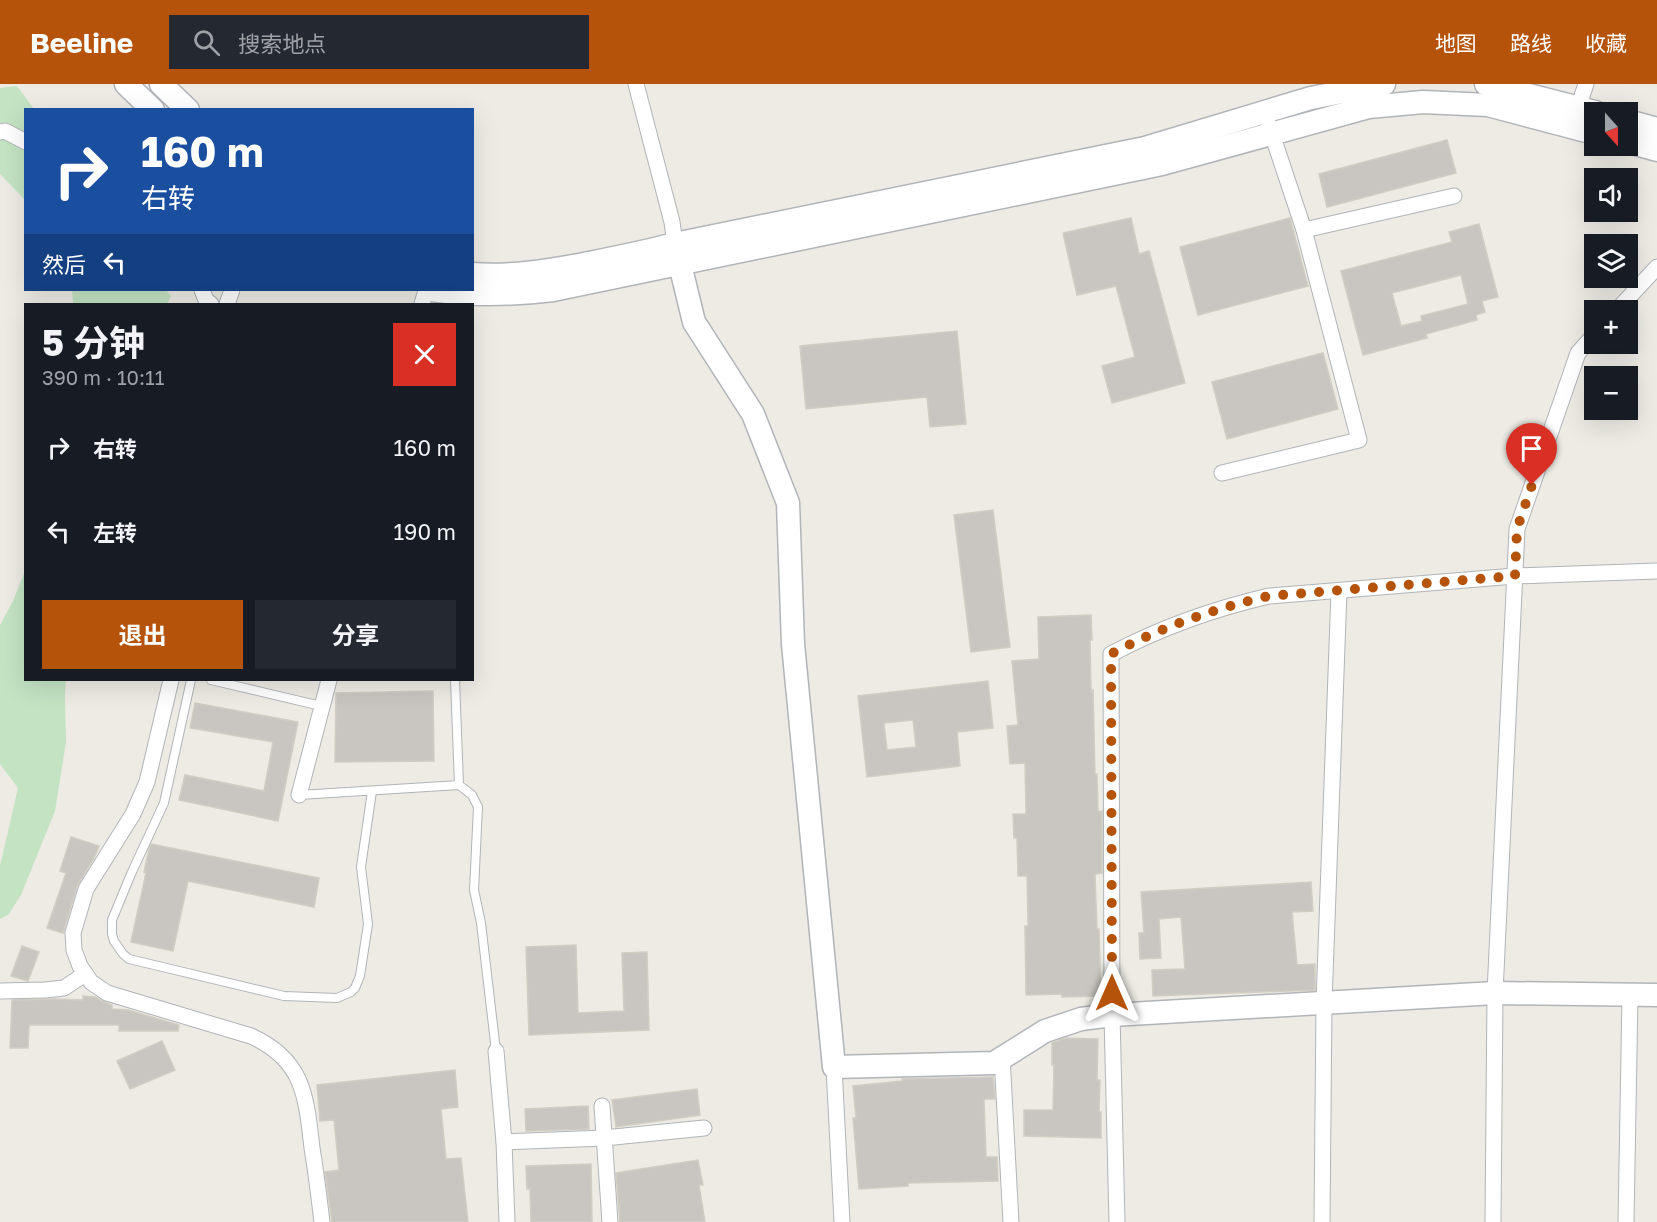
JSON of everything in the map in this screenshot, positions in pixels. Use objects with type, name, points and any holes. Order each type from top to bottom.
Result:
[{"type":"main road","points":[[126,84],[151,108]]},
{"type":"main road","points":[[161,84],[186,108]]},
{"type":"main road","points":[[441,291],[470,294],[553,290],[677,254],[1145,148],[1311,98],[1384,84]]},
{"type":"main road","points":[[1486,84],[1584,109]]},
{"type":"main road","points":[[474,273],[504,275],[556,270],[640,253],[677,254],[1162,164],[1369,107],[1423,102],[1488,105],[1584,131]]},
{"type":"main road","points":[[1638,124],[1657,129]]},
{"type":"main road","points":[[1638,145],[1657,150]]},
{"type":"main road","points":[[677,254],[694,322],[753,414],[789,503],[794,644],[834,1066],[994,1063],[1045,1031],[1081,1019],[1112,1015],[1495,993],[1657,996]]},
{"type":"street","points":[[636,84],[672,222],[677,254]]},
{"type":"street","points":[[1586,84],[1587,102]]},
{"type":"street","points":[[1222,473],[1359,440],[1304,230],[1264,111]]},
{"type":"street","points":[[0,132],[5,130],[24,141]]},
{"type":"street","points":[[1304,230],[1454,196]]},
{"type":"street","points":[[1626,300],[1657,267]]},
{"type":"street","points":[[1493,1222],[1495,993],[1517,529],[1578,353],[1584,346]]},
{"type":"street","points":[[1117,1222],[1112,1015],[1111,654],[1175,623],[1237,603],[1269,596],[1515,576],[1657,571]]},
{"type":"street","points":[[1322,1222],[1324,1003],[1339,591]]},
{"type":"street","points":[[171,681],[147,782],[133,814],[86,889],[73,933],[76,958],[85,974],[107,993],[251,1036],[282,1056],[296,1075],[305,1097],[322,1222]]},
{"type":"street","points":[[299,795],[329,681]]},
{"type":"street","points":[[0,991],[64,988],[85,974]]},
{"type":"street","points":[[1626,1222],[1630,995]]},
{"type":"street","points":[[496,1051],[504,1142],[507,1222]]},
{"type":"street","points":[[1002,1057],[1011,1222]]},
{"type":"street","points":[[834,1066],[842,1222]]},
{"type":"street","points":[[602,1106],[610,1222]]},
{"type":"street","points":[[504,1142],[604,1137],[704,1128]]},
{"type":"lane","points":[[191,681],[164,803],[112,921],[114,941],[129,959],[284,996],[337,998],[351,992],[360,976],[368,924],[361,867],[372,791]]},
{"type":"lane","points":[[215,681],[321,706]]},
{"type":"lane","points":[[455,681],[459,785]]},
{"type":"lane","points":[[299,795],[459,785],[472,795],[479,814],[474,890],[481,923],[496,1051]]},
{"type":"green space","points":[[17,86],[33,108],[24,108],[24,199],[0,174],[0,88]]},
{"type":"green space","points":[[72,291],[167,291],[171,296],[168,303],[73,303]]},
{"type":"green space","points":[[24,574],[24,681],[66,681],[66,742],[55,811],[21,895],[8,915],[0,919],[0,866],[18,788],[0,764],[0,625]]},
{"type":"building","points":[[1447,140],[1456,173],[1327,207],[1319,174]]},
{"type":"building","points":[[1131,218],[1139,254],[1149,251],[1185,383],[1112,403],[1102,366],[1135,357],[1116,286],[1077,295],[1063,233]]},
{"type":"building","points":[[1290,218],[1308,286],[1198,315],[1180,247]]},
{"type":"building","points":[[1479,224],[1498,297],[1482,301],[1485,312],[1476,315],[1477,320],[1426,334],[1427,338],[1363,355],[1341,271],[1452,242],[1449,232]],"holes":[[[1461,275],[1468,304],[1421,316],[1422,321],[1401,326],[1392,293]]]},
{"type":"building","points":[[957,331],[966,424],[930,427],[927,397],[806,409],[800,346]]},
{"type":"building","points":[[1323,353],[1338,409],[1227,439],[1212,382]]},
{"type":"building","points":[[993,510],[1010,647],[971,652],[954,515]]},
{"type":"building","points":[[1091,615],[1091,691],[1093,690],[1095,774],[1097,774],[1098,812],[1102,811],[1102,873],[1095,874],[1101,996],[1026,995],[1027,876],[1018,876],[1017,838],[1014,838],[1013,814],[1026,814],[1025,763],[1010,764],[1007,726],[1018,725],[1012,661],[1039,659],[1038,617]]},
{"type":"building","points":[[988,681],[993,728],[957,732],[960,766],[867,777],[858,696]],"holes":[[[913,720],[916,747],[887,750],[884,723]]]},
{"type":"building","points":[[433,691],[434,761],[335,762],[336,693]]},
{"type":"building","points":[[195,703],[298,722],[278,821],[179,800],[185,775],[264,791],[273,742],[190,728]]},
{"type":"building","points":[[71,837],[99,846],[77,886],[63,933],[47,928],[66,873],[60,871]]},
{"type":"building","points":[[151,844],[319,878],[314,907],[188,881],[173,951],[131,942]]},
{"type":"building","points":[[1311,882],[1313,911],[1292,912],[1297,965],[1315,964],[1315,990],[1153,996],[1152,970],[1185,969],[1181,917],[1159,919],[1161,958],[1140,959],[1139,933],[1144,933],[1141,892]]},
{"type":"building","points":[[576,945],[578,1013],[624,1011],[622,953],[647,952],[649,1030],[529,1035],[526,947]]},
{"type":"building","points":[[22,946],[39,952],[28,981],[11,976]]},
{"type":"building","points":[[83,996],[95,997],[112,1005],[112,1009],[128,1010],[179,1025],[178,1031],[119,1031],[119,1025],[29,1025],[28,1048],[10,1048],[12,1000],[83,1000]]},
{"type":"building","points":[[1065,1038],[1098,1039],[1097,1080],[1100,1080],[1101,1138],[1024,1136],[1024,1110],[1053,1110],[1052,1043]]},
{"type":"building","points":[[162,1041],[175,1070],[130,1089],[117,1061]]},
{"type":"building","points":[[455,1070],[458,1107],[441,1109],[446,1159],[461,1158],[468,1222],[332,1222],[325,1172],[339,1170],[334,1120],[320,1121],[317,1085]]},
{"type":"building","points":[[993,1077],[995,1099],[984,1099],[986,1157],[997,1157],[998,1181],[908,1183],[908,1186],[859,1189],[853,1118],[856,1118],[853,1086],[902,1081],[902,1079]]},
{"type":"building","points":[[697,1089],[700,1115],[616,1127],[612,1100]]},
{"type":"building","points":[[588,1106],[589,1129],[526,1131],[525,1109]]},
{"type":"building","points":[[698,1160],[703,1185],[699,1185],[705,1222],[620,1222],[616,1173]]},
{"type":"building","points":[[591,1164],[592,1222],[531,1222],[530,1189],[527,1189],[526,1166]]},
{"type":"route","points":[[1112,993],[1111,654],[1175,623],[1237,603],[1269,596],[1515,576],[1517,529],[1532,485]]}]
